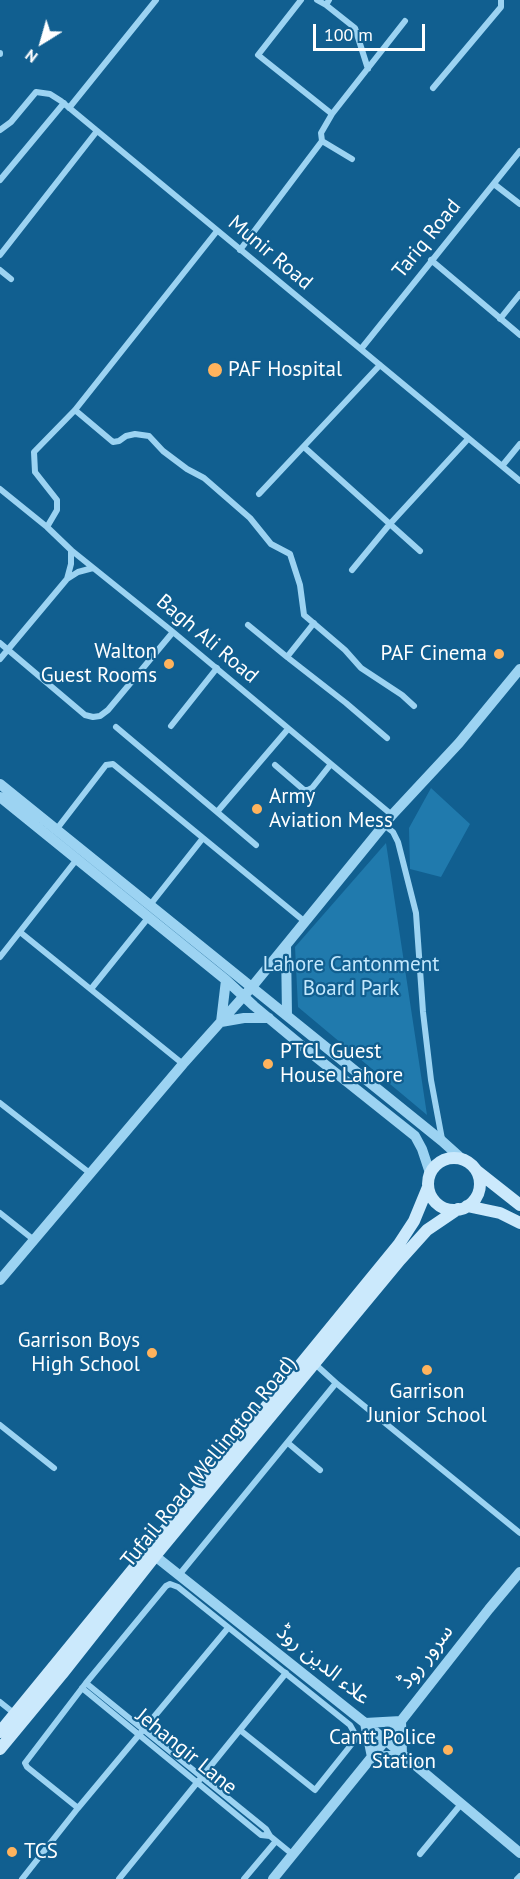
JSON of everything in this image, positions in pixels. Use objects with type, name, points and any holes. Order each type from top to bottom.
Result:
[{"type":"main road","points":[[520,1204],[462,1159],[443,1160],[430,1173],[428,1187],[430,1195],[442,1207],[500,1213],[520,1223]]},
{"type":"main road","points":[[462,1208],[474,1200],[479,1191],[480,1181],[477,1172]]},
{"type":"main road","points":[[495,1184],[520,1191]]},
{"type":"main road","name":"Tufail Road (Wellington Road)","points":[[0,1732],[399,1244],[414,1221],[428,1187]]},
{"type":"main road","name":"Tufail Road (Wellington Road)","points":[[0,1749],[66,1670],[155,1556],[414,1244],[432,1226],[462,1208]]},
{"type":"street","points":[[0,180],[156,0]]},
{"type":"street","points":[[301,0],[258,55],[332,114]]},
{"type":"street","points":[[317,0],[328,3],[355,28],[368,69]]},
{"type":"street","points":[[433,88],[501,6],[501,0]]},
{"type":"street","points":[[240,250],[322,141],[321,133],[332,114],[405,21]]},
{"type":"street","name":"Munir Road","points":[[0,130],[11,122],[36,93],[50,94],[67,105],[520,481]]},
{"type":"street","points":[[0,255],[97,131]]},
{"type":"street","points":[[322,141],[352,159]]},
{"type":"street","name":"Tariq Road","points":[[361,349],[520,151]]},
{"type":"street","points":[[494,183],[520,204]]},
{"type":"street","points":[[47,527],[57,510],[57,500],[35,471],[34,452],[75,410],[217,231]]},
{"type":"street","points":[[431,260],[520,335]]},
{"type":"street","points":[[0,270],[11,279]]},
{"type":"street","points":[[500,319],[520,294]]},
{"type":"street","points":[[259,494],[380,365]]},
{"type":"street","points":[[75,410],[113,442],[135,434],[149,436],[163,451],[187,469],[204,478],[250,518],[271,544],[290,554],[300,585],[304,615],[369,675],[402,695],[414,706]]},
{"type":"street","points":[[352,570],[389,525],[468,439]]},
{"type":"street","points":[[502,466],[520,444]]},
{"type":"street","points":[[304,447],[420,551]]},
{"type":"street","name":"Bagh Ali Road","points":[[0,489],[392,815]]},
{"type":"street","points":[[67,579],[71,564],[71,550]]},
{"type":"street","points":[[0,659],[67,579],[78,572],[93,568]]},
{"type":"street","points":[[287,657],[314,623]]},
{"type":"street","points":[[248,625],[387,738]]},
{"type":"street","points":[[0,643],[85,715],[93,717],[100,716],[108,710],[173,632]]},
{"type":"street","points":[[171,726],[216,668]]},
{"type":"street","points":[[0,1280],[247,992],[392,815],[459,743],[520,669]]},
{"type":"street","points":[[116,727],[256,845]]},
{"type":"street","points":[[217,812],[288,729]]},
{"type":"street","points":[[56,830],[106,765],[113,764],[304,921]]},
{"type":"street","points":[[275,765],[308,790],[331,764]]},
{"type":"street","points":[[0,784],[56,830],[148,918],[226,980],[287,1016],[462,1159]]},
{"type":"street","points":[[0,798],[77,860],[96,868],[150,905],[247,992],[269,1018],[415,1136],[430,1173]]},
{"type":"street","points":[[384,825],[393,832],[398,842],[416,913],[431,1080],[442,1141]]},
{"type":"street","points":[[150,905],[203,838]]},
{"type":"street","points":[[1,954],[77,860]]},
{"type":"street","points":[[91,989],[148,918]]},
{"type":"street","points":[[20,932],[183,1064]]},
{"type":"street","points":[[286,945],[287,1016]]},
{"type":"street","points":[[221,1022],[226,980]]},
{"type":"street","points":[[221,1022],[244,1018],[269,1018]]},
{"type":"street","points":[[0,1103],[91,1174]]},
{"type":"street","points":[[0,1213],[34,1240]]},
{"type":"street","points":[[314,1363],[520,1533]]},
{"type":"street","points":[[179,1575],[336,1383]]},
{"type":"street","points":[[0,1425],[54,1468]]},
{"type":"street","points":[[288,1443],[320,1470]]},
{"type":"street","name":"علاء الدین روڈ","points":[[155,1556],[365,1723],[520,1852]]},
{"type":"street","name":"سرور روڈ","points":[[273,1879],[520,1572]]},
{"type":"street","points":[[78,1808],[25,1763],[84,1686],[170,1584],[178,1587],[286,1673],[356,1734],[353,1745],[315,1790],[240,1730]]},
{"type":"street","points":[[22,1879],[228,1628]]},
{"type":"street","points":[[119,1879],[286,1673]]},
{"type":"street","name":"Jehangir Lane","points":[[84,1686],[199,1780],[266,1829],[270,1836],[292,1854]]},
{"type":"street","points":[[0,1702],[15,1714]]},
{"type":"street","points":[[401,1721],[402,1755],[372,1757],[365,1723],[401,1721]]},
{"type":"street","points":[[420,1854],[462,1803]]},
{"type":"street","points":[[244,1879],[276,1841]]},
{"type":"green space","points":[[431,788],[470,824],[441,877],[410,869],[409,828]]},
{"type":"green space","name":"Lahore Cantonment Board Park","points":[[386,843],[427,1115],[298,1007],[295,947]]},
{"type":"place","name":"PAF Hospital","points":[[215,370]]},
{"type":"place","name":"PAF Cinema","points":[[499,654]]},
{"type":"place","name":"Walton Guest Rooms","points":[[169,664]]},
{"type":"place","name":"Army Aviation Mess","points":[[257,809]]},
{"type":"place","name":"PTCL Guest House Lahore","points":[[268,1064]]},
{"type":"place","name":"Garrison Boys High School","points":[[152,1353]]},
{"type":"place","name":"Garrison Junior School","points":[[427,1370]]},
{"type":"place","name":"Cantt Police Station","points":[[448,1750]]},
{"type":"place","name":"TCS","points":[[12,1852]]}]
